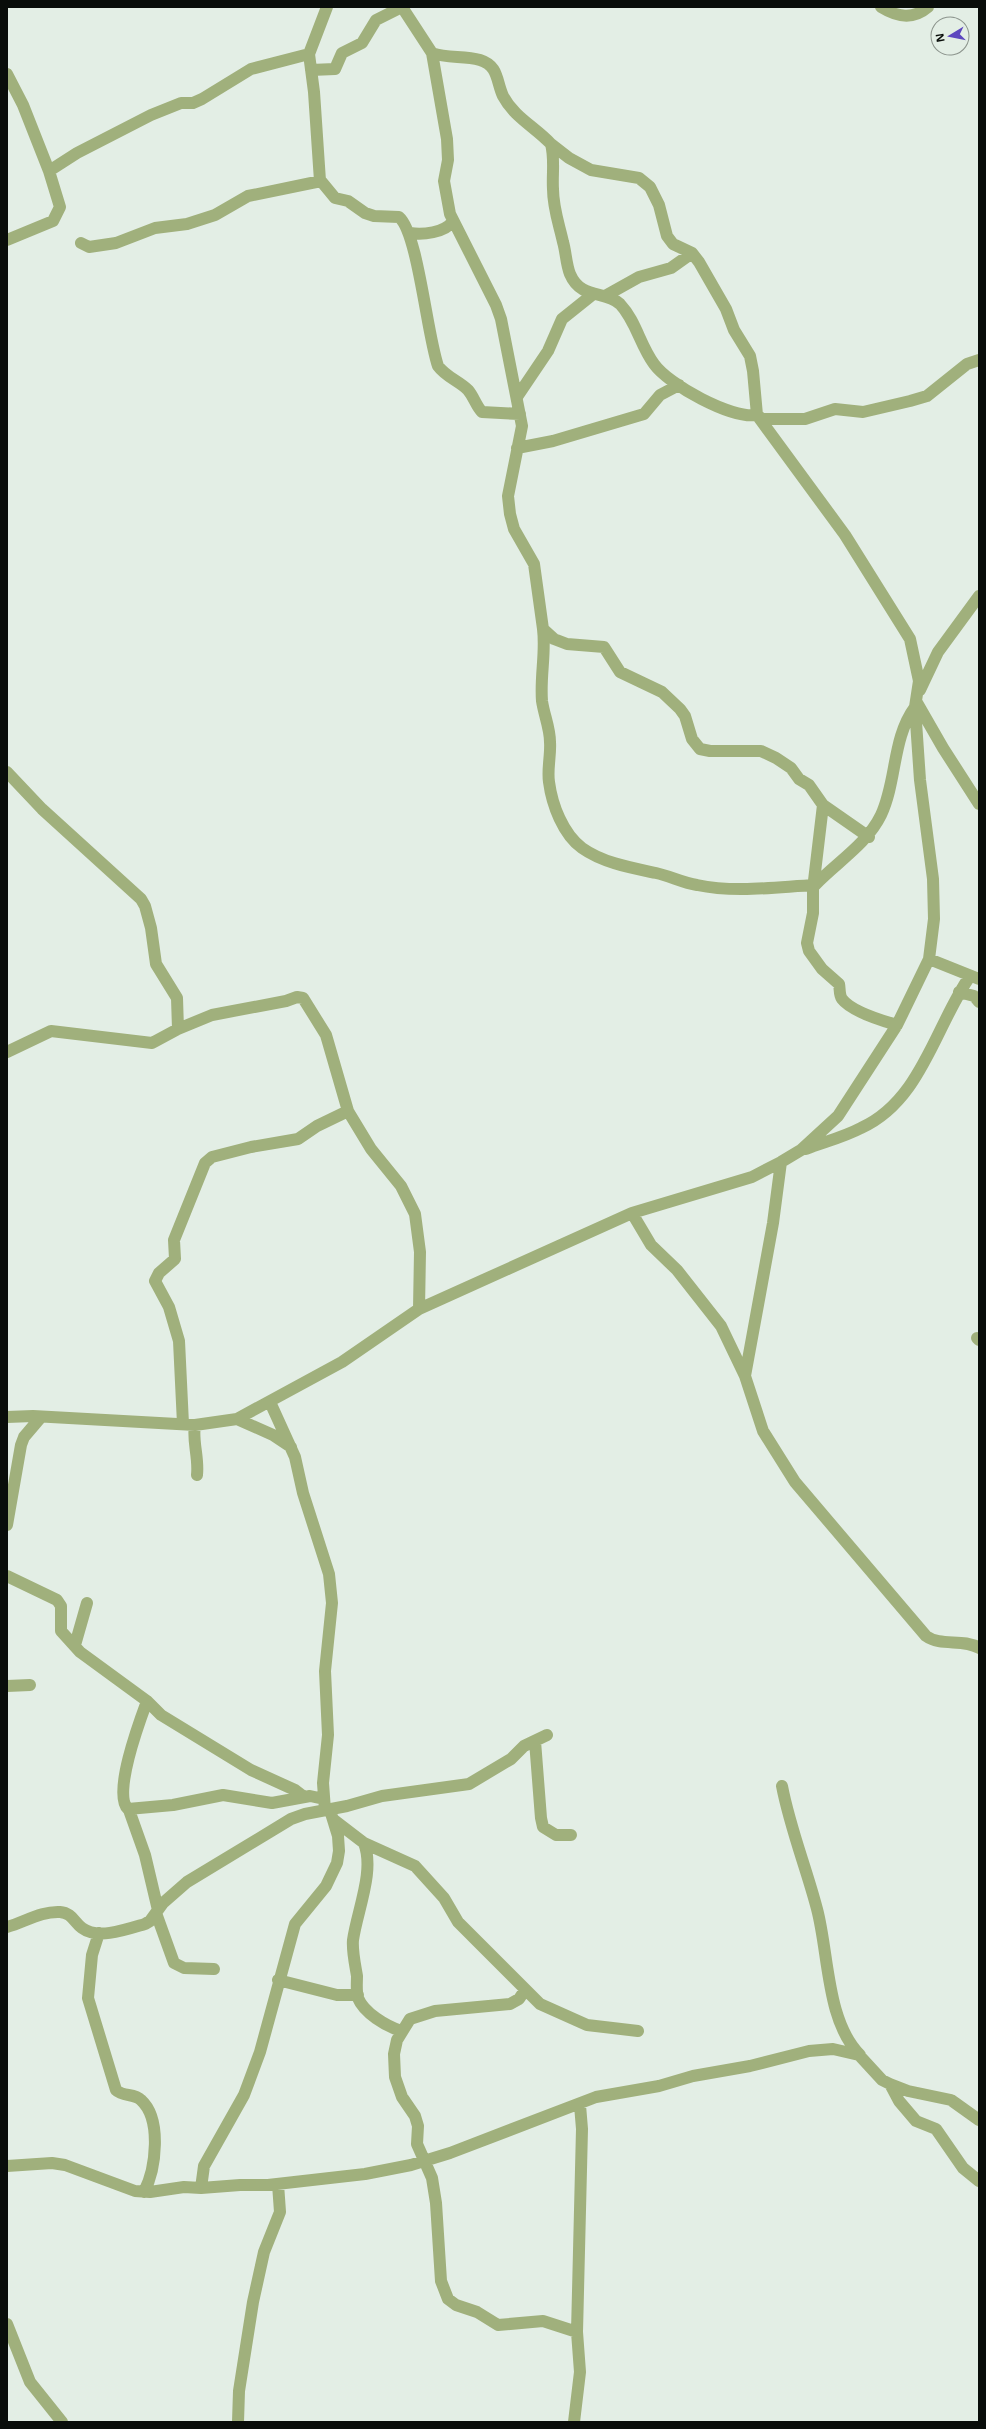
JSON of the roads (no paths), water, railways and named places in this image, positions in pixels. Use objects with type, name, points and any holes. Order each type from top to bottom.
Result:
[{"type":"street","points":[[320,181],[309,54],[327,7]]},
{"type":"street","points":[[311,70],[335,69],[342,53],[362,43],[376,20],[402,7],[432,53],[447,133],[448,160],[444,181],[448,210],[499,312],[522,426],[508,496],[510,514],[514,529],[534,564],[545,648],[542,701],[550,740],[548,780],[553,800],[572,838],[583,848],[622,866],[673,876],[696,885],[735,889],[814,885],[843,857],[869,837],[881,814],[891,787],[898,747],[916,701],[938,652],[979,596]]},
{"type":"street","points":[[881,7],[889,13],[912,16],[928,7]]},
{"type":"street","points":[[432,53],[449,58],[480,60],[493,67],[503,95],[511,108],[569,158],[591,170],[637,179],[639,178],[646,183],[656,198],[667,236],[673,244],[692,253],[706,272],[726,309],[733,328],[750,356],[753,371],[757,415],[845,535],[910,639],[919,681],[916,701],[920,780],[933,879],[934,919],[929,959],[897,1025],[838,1116],[802,1150]]},
{"type":"street","points":[[49,171],[83,150],[152,115],[181,103],[193,103],[202,99],[251,68],[309,54]]},
{"type":"street","points":[[7,74],[23,105],[59,198],[60,207],[58,215],[53,221],[42,227],[7,240]]},
{"type":"street","points":[[551,144],[554,207],[569,268],[578,285],[599,296],[615,300],[627,313],[646,351],[657,368],[698,397],[749,416],[757,415],[762,419],[798,420],[835,409],[863,412],[927,396],[966,364],[979,360]]},
{"type":"street","points":[[81,243],[89,247],[116,243],[155,228],[187,224],[215,215],[248,196],[320,181],[324,183],[335,198],[348,201],[365,213],[374,216],[400,218],[410,233],[438,366],[446,375],[460,382],[469,391],[482,412],[520,414]]},
{"type":"street","points":[[410,233],[419,235],[436,232],[449,226],[453,221]]},
{"type":"street","points":[[517,397],[548,351],[562,319],[599,296],[639,277],[671,268],[692,253]]},
{"type":"street","points":[[517,448],[553,441],[644,414],[660,396],[679,385]]},
{"type":"street","points":[[543,628],[554,639],[567,644],[604,647],[624,676],[662,692],[680,709],[685,716],[692,739],[700,749],[710,751],[760,751],[766,753],[790,768],[798,779],[810,785],[823,805],[869,837]]},
{"type":"street","points":[[916,701],[943,748],[979,804]]},
{"type":"street","points":[[7,772],[42,809],[141,899],[145,906],[151,928],[156,964],[177,998],[178,1028]]},
{"type":"street","points":[[823,805],[814,885],[813,912],[807,943],[809,951],[822,969],[839,984],[841,996],[846,1002],[875,1019],[897,1025]]},
{"type":"street","points":[[7,1417],[41,1417],[189,1424],[237,1419],[342,1362],[419,1309],[632,1214],[752,1177],[802,1150],[862,1128],[898,1101],[913,1080],[959,992],[974,978],[929,959]]},
{"type":"street","points":[[959,992],[974,996],[979,1002]]},
{"type":"street","points":[[7,1052],[51,1031],[143,1044],[152,1043],[162,1039],[178,1028],[212,1015],[286,1001],[297,996],[303,998],[326,1035],[348,1111],[371,1149],[401,1186],[414,1214],[420,1252],[419,1309]]},
{"type":"street","points":[[197,1475],[198,1455],[189,1424],[179,1341],[169,1307],[155,1282],[159,1273],[175,1259],[174,1240],[205,1163],[212,1157],[245,1148],[298,1139],[317,1126],[348,1111]]},
{"type":"street","points":[[745,1376],[774,1223],[781,1162]]},
{"type":"street","points":[[632,1214],[651,1245],[677,1270],[721,1326],[745,1376],[763,1431],[795,1482],[929,1638],[966,1642],[979,1648]]},
{"type":"street","points":[[201,2188],[204,2166],[244,2095],[260,2052],[278,1980],[295,1924],[326,1886],[337,1863],[339,1850],[338,1836],[328,1810],[323,1783],[328,1735],[325,1671],[331,1621],[331,1587],[329,1574],[302,1493],[291,1446],[270,1402]]},
{"type":"street","points":[[7,1525],[21,1445],[24,1436],[41,1417]]},
{"type":"street","points":[[237,1419],[273,1435],[291,1446]]},
{"type":"street","points":[[7,1576],[22,1581],[57,1600],[61,1606],[61,1630],[80,1652],[147,1701],[170,1721],[251,1770],[294,1789],[304,1797]]},
{"type":"street","points":[[75,1645],[87,1603]]},
{"type":"street","points":[[7,1686],[30,1685]]},
{"type":"street","points":[[147,1701],[133,1742],[124,1779],[123,1799],[129,1810],[145,1855],[157,1911],[164,1929],[170,1956],[174,1963],[184,1968],[214,1969]]},
{"type":"street","points":[[7,1927],[44,1914],[60,1912],[70,1915],[82,1928],[99,1933],[145,1924],[150,1921],[163,1903],[187,1882],[276,1826],[305,1814],[407,1792],[469,1784],[515,1756],[522,1747],[547,1735]]},
{"type":"street","points":[[535,1741],[541,1818],[544,1827],[556,1835],[571,1835]]},
{"type":"street","points":[[782,1786],[788,1819],[818,1913],[837,2016],[848,2041],[866,2064],[890,2084],[908,2091],[951,2100],[979,2120]]},
{"type":"street","points":[[129,1810],[174,1805],[217,1796],[272,1803],[312,1796],[364,1843],[415,1866],[444,1898],[458,1922],[540,2004],[587,2024],[638,2031]]},
{"type":"street","points":[[364,1843],[367,1857],[367,1877],[353,1943],[358,1995],[362,2004],[378,2019],[389,2027],[401,2031]]},
{"type":"street","points":[[99,1933],[92,1955],[89,2005],[116,2090],[140,2098],[151,2112],[154,2150],[151,2176],[144,2192]]},
{"type":"street","points":[[278,1980],[337,1995],[358,1995]]},
{"type":"street","points":[[525,1990],[519,1999],[505,2005],[454,2009],[416,2016],[406,2023],[401,2031],[394,2054],[395,2077],[402,2097],[416,2116],[418,2126],[416,2144],[432,2178],[435,2195],[441,2281],[448,2299],[456,2305],[477,2312],[498,2325],[543,2322],[577,2332]]},
{"type":"street","points":[[7,2166],[52,2163],[65,2165],[135,2191],[144,2192],[184,2187],[201,2188],[278,2184],[365,2174],[425,2161],[484,2141],[566,2108],[580,2105],[596,2097],[617,2092],[660,2086],[693,2076],[750,2066],[809,2051],[833,2049],[848,2052],[859,2055],[866,2064]]},
{"type":"street","points":[[890,2084],[899,2101],[916,2121],[936,2129],[963,2168],[979,2181]]},
{"type":"street","points":[[574,2422],[580,2372],[577,2332],[582,2129],[580,2105]]},
{"type":"street","points":[[238,2422],[239,2391],[253,2302],[264,2252],[280,2212],[278,2184]]},
{"type":"street","points":[[7,2324],[30,2382],[62,2422]]}]
